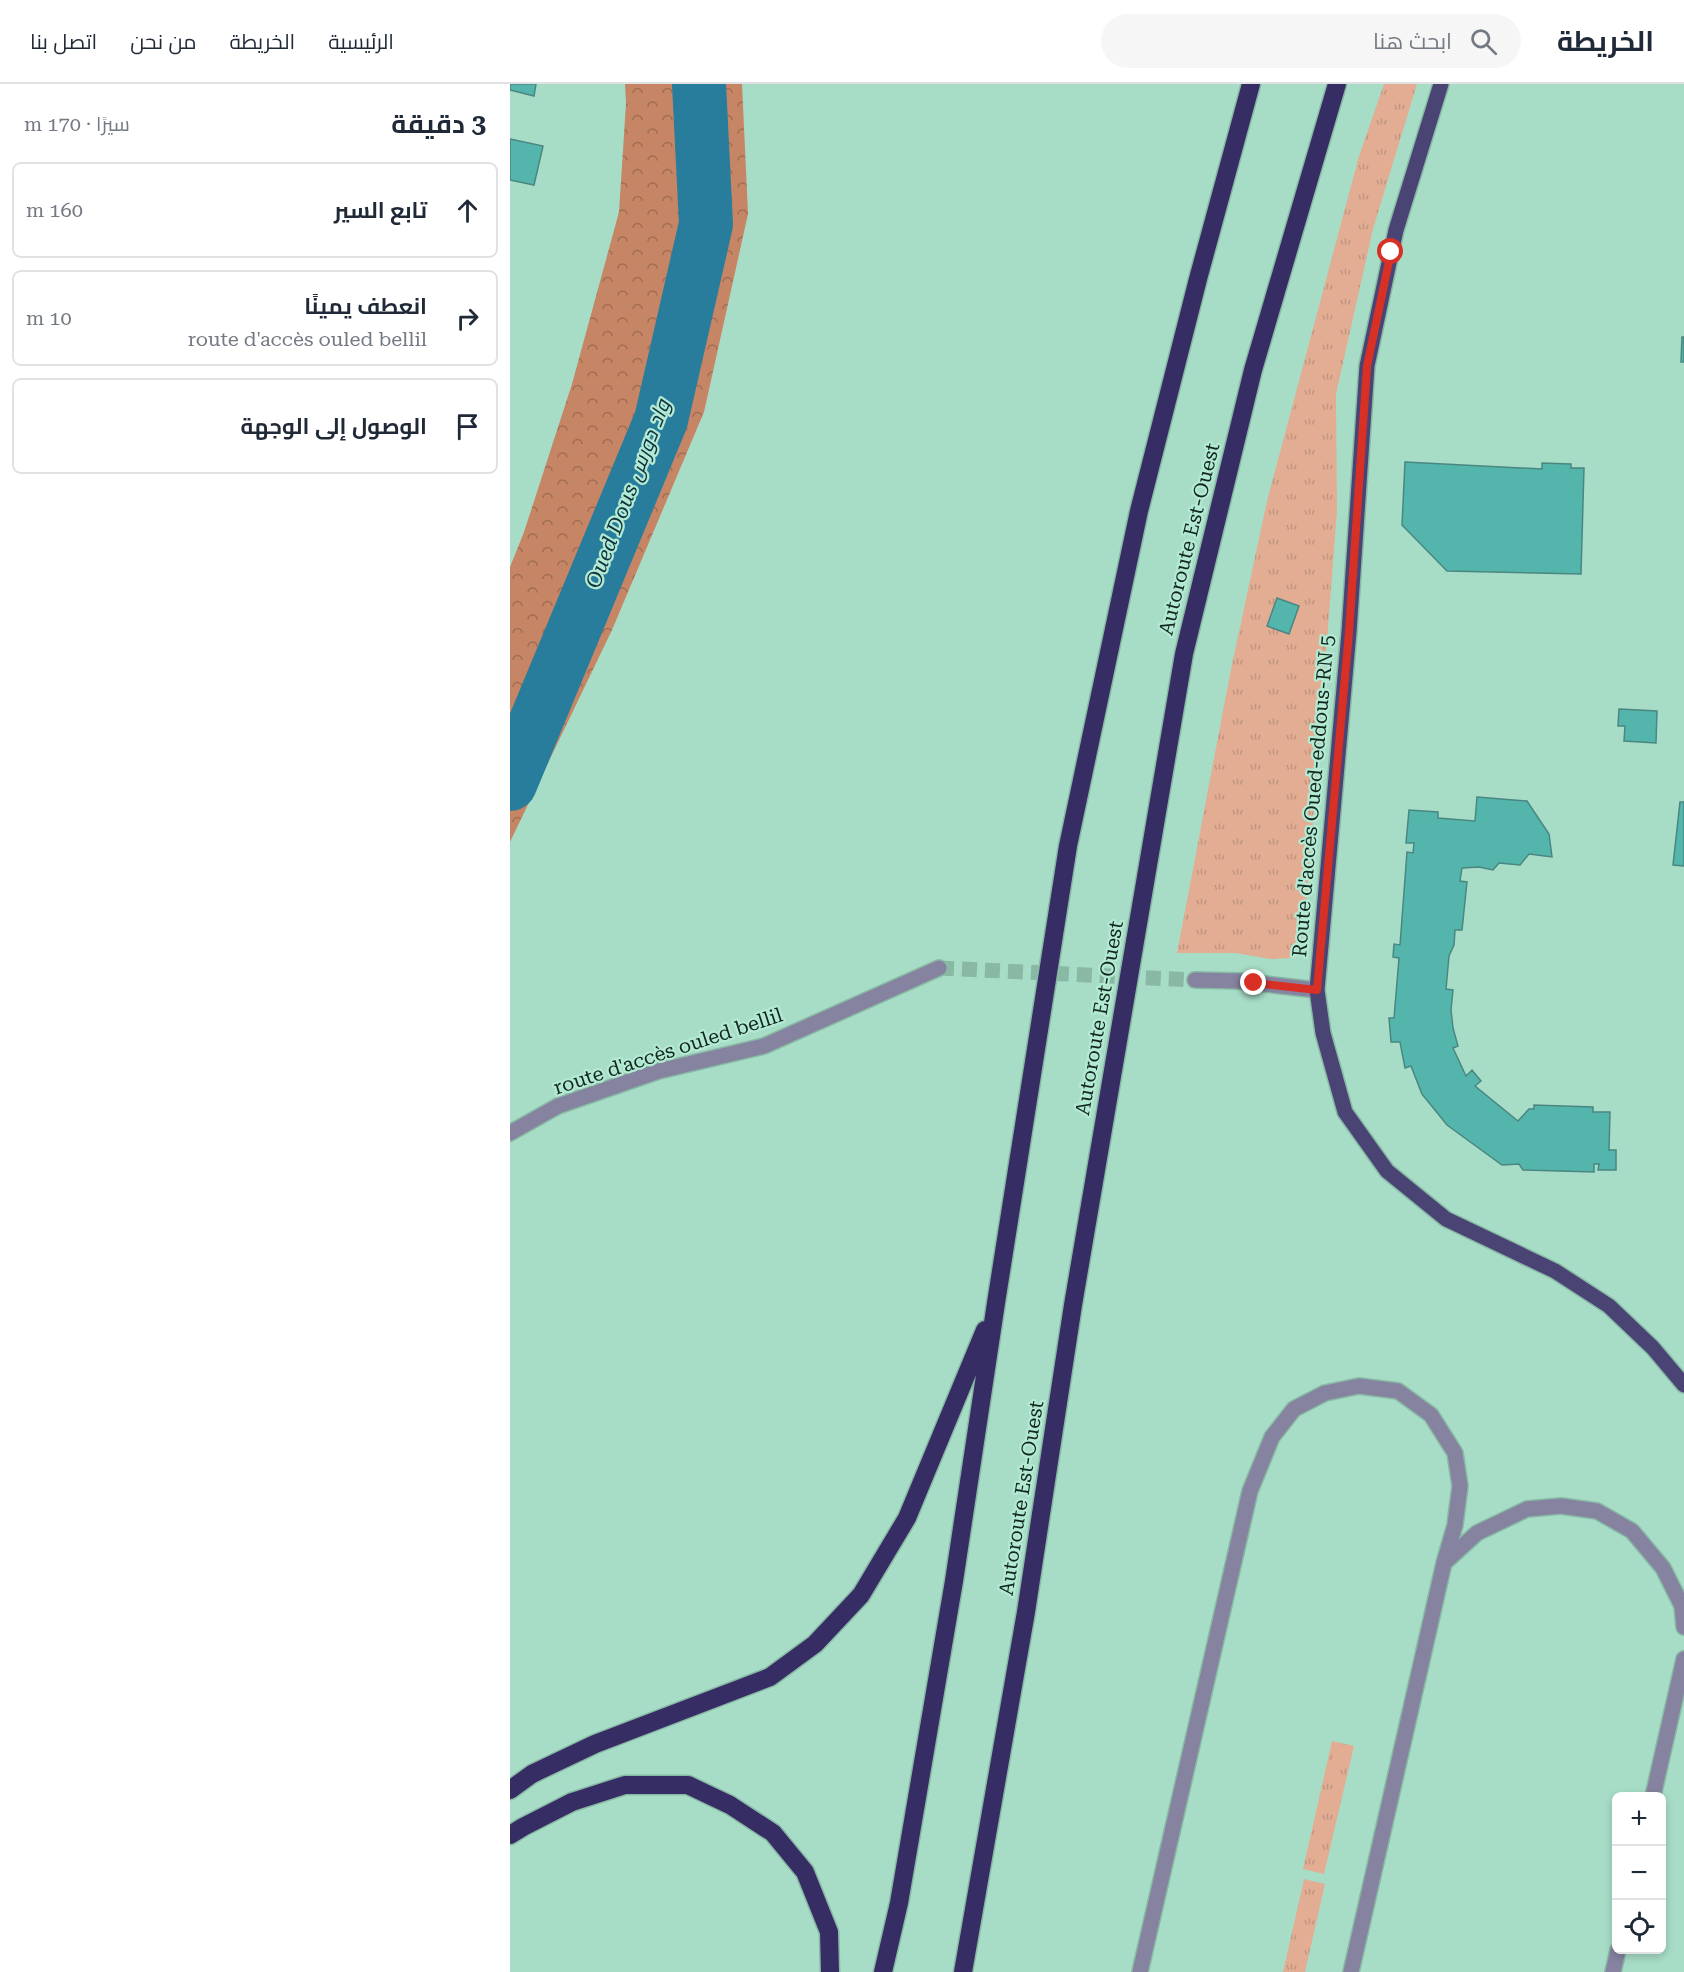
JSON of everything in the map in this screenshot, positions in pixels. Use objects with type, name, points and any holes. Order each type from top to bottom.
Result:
[{"type":"highway","points":[[883,1972],[899,1903],[950,1604],[1071,835],[1139,511],[1251,84]]},
{"type":"highway","name":"Autoroute Est-Ouest","points":[[963,1972],[1026,1612],[1073,1305],[1184,654],[1254,370],[1337,84]]},
{"type":"highway","points":[[510,1790],[532,1774],[595,1744],[770,1677],[815,1644],[861,1595],[907,1518],[996,1303]]},
{"type":"highway","points":[[510,1836],[572,1802],[625,1785],[688,1785],[730,1805],[773,1833],[805,1872],[829,1932],[830,1972]]},
{"type":"main road","name":"Route d'accès Oued-eddous-RN 5","points":[[1441,84],[1396,230],[1367,366],[1349,632],[1317,990],[1323,1033],[1345,1112],[1387,1171],[1446,1219],[1555,1271],[1609,1306],[1653,1348],[1684,1385]]},
{"type":"street","name":"route d'accès ouled bellil","points":[[510,1133],[558,1106],[659,1071],[764,1046],[939,968]]},
{"type":"street","points":[[1195,980],[1239,981],[1317,990]]},
{"type":"street","points":[[1140,1972],[1250,1491],[1272,1437],[1294,1409],[1325,1393],[1359,1386],[1398,1391],[1431,1415],[1455,1454],[1460,1486],[1455,1525],[1444,1563],[1351,1972]]},
{"type":"street","points":[[1444,1563],[1477,1533],[1527,1509],[1561,1506],[1597,1511],[1632,1531],[1664,1568],[1682,1606],[1684,1628]]},
{"type":"street","points":[[1654,1792],[1684,1659]]},
{"type":"street","points":[[1613,1972],[1617,1954]]},
{"type":"green space","points":[[625,84],[742,84],[748,214],[704,412],[612,630],[510,842],[510,567],[524,532],[572,384],[619,212],[626,103]]},
{"type":"green space","points":[[1384,84],[1417,84],[1373,229],[1336,394],[1337,511],[1302,941],[1294,958],[1270,959],[1236,953],[1177,953],[1231,669],[1267,501],[1359,156]]},
{"type":"green space","points":[[1332,1741],[1354,1746],[1324,1874],[1303,1869]]},
{"type":"green space","points":[[1304,1879],[1325,1884],[1305,1972],[1283,1972]]},
{"type":"building","points":[[510,84],[536,84],[534,96],[510,90]]},
{"type":"building","points":[[510,139],[543,146],[534,185],[510,180]]},
{"type":"building","points":[[1682,337],[1684,337],[1684,362],[1681,362]]},
{"type":"building","points":[[1405,462],[1542,469],[1542,463],[1571,464],[1571,468],[1584,468],[1581,574],[1447,571],[1402,525]]},
{"type":"building","points":[[1277,598],[1299,606],[1289,634],[1267,626]]},
{"type":"building","points":[[1619,709],[1657,711],[1656,743],[1624,741],[1625,726],[1618,726]]},
{"type":"building","points":[[1477,797],[1527,801],[1549,834],[1552,857],[1529,854],[1520,865],[1499,863],[1493,870],[1479,867],[1462,868],[1460,881],[1467,882],[1462,930],[1455,930],[1454,945],[1449,956],[1446,989],[1453,990],[1451,1010],[1458,1046],[1453,1048],[1466,1076],[1472,1070],[1481,1081],[1475,1086],[1518,1121],[1529,1109],[1534,1109],[1534,1105],[1593,1107],[1593,1112],[1610,1112],[1609,1150],[1616,1150],[1616,1170],[1598,1170],[1599,1164],[1594,1164],[1594,1172],[1523,1170],[1519,1164],[1502,1165],[1447,1125],[1422,1094],[1411,1066],[1405,1068],[1400,1042],[1391,1042],[1389,1018],[1394,1018],[1399,958],[1393,957],[1394,944],[1400,945],[1407,852],[1413,853],[1414,843],[1406,843],[1409,810],[1438,812],[1438,818],[1475,821]]},
{"type":"building","points":[[1680,802],[1684,802],[1684,866],[1673,865]]},
{"type":"waterway","name":"Oued Dous واد دورس","points":[[510,784],[661,420],[706,224],[699,84]]},
{"type":"tunnel","points":[[939,968],[1195,980]]},
{"type":"route","points":[[1254,983],[1317,990],[1349,632],[1367,366],[1391,252]]}]
